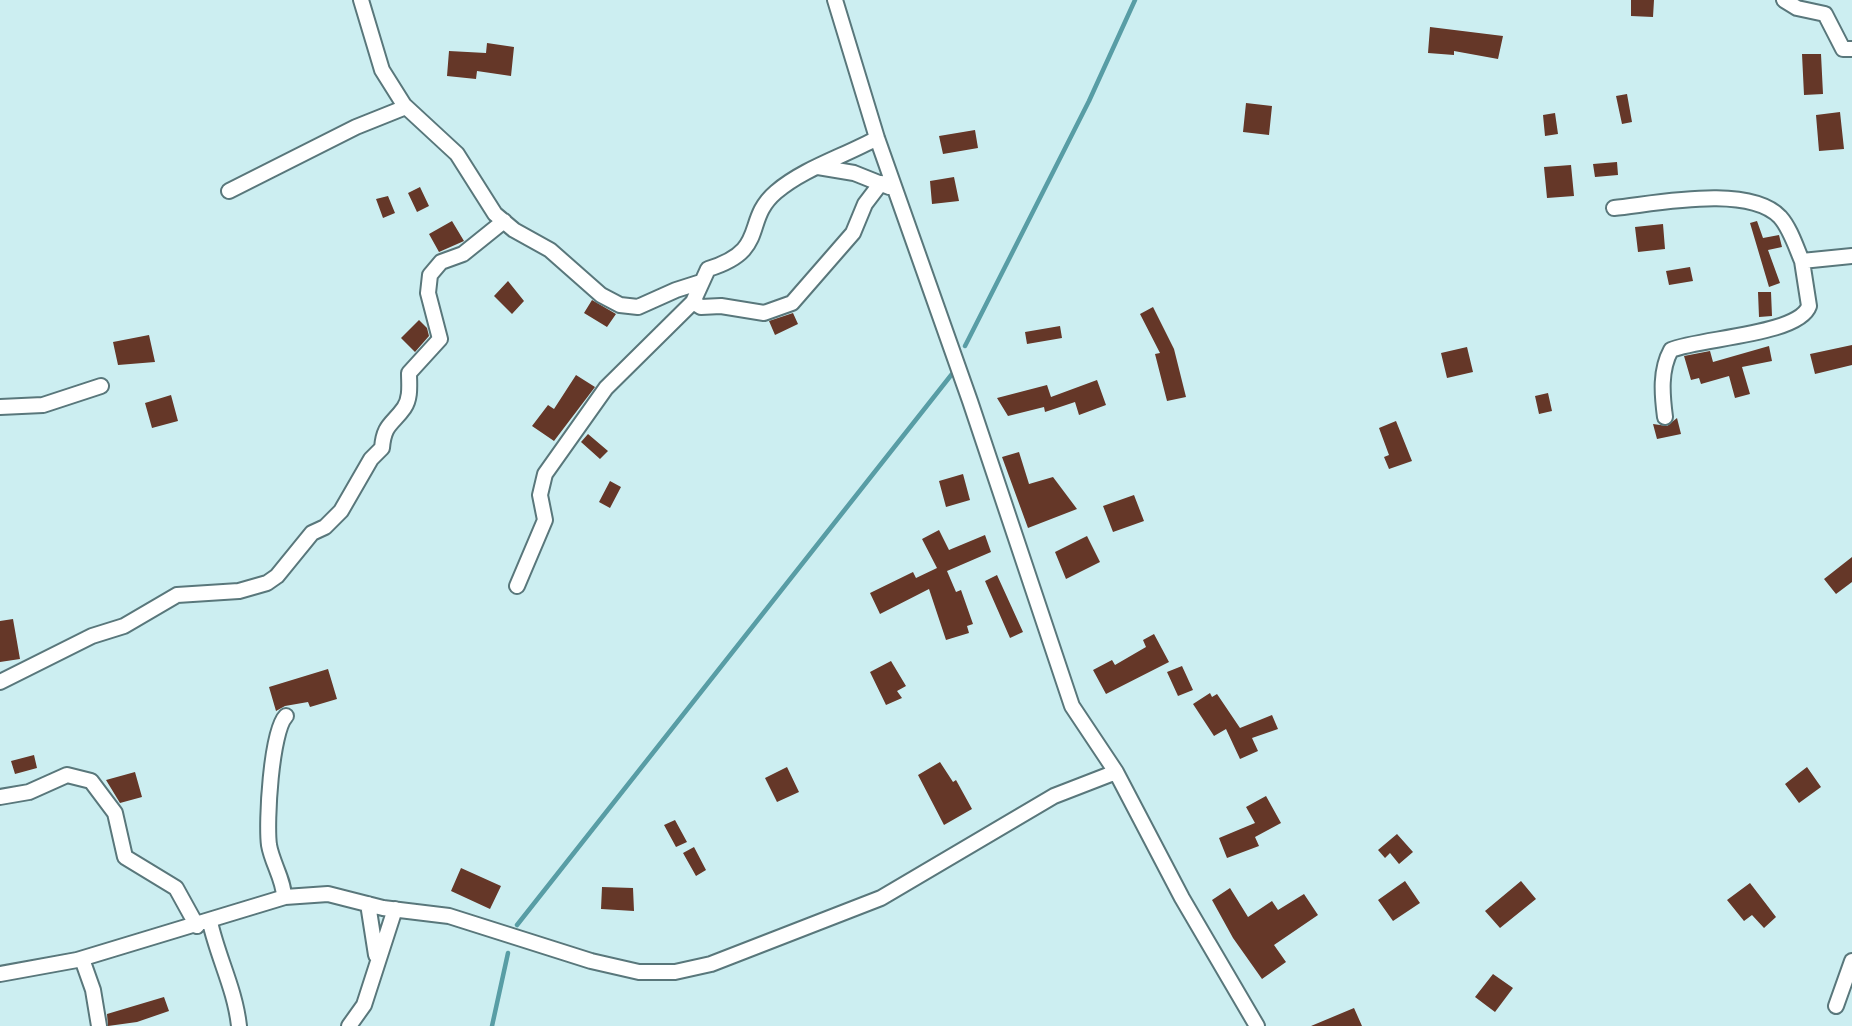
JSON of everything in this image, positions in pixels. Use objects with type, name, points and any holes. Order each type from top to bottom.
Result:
[{"type":"street","points":[[361,0],[382,70],[406,107],[457,154],[495,214],[524,237],[550,250],[601,295],[620,305],[638,307],[676,289],[701,282]]},
{"type":"street","points":[[835,0],[877,138],[887,186],[970,401],[1072,706],[1115,772],[1182,898],[1256,1026]]},
{"type":"street","points":[[1784,0],[1797,8],[1825,14],[1843,48],[1852,49]]},
{"type":"street","points":[[229,191],[356,127],[406,107]]},
{"type":"street","points":[[517,586],[545,520],[540,495],[545,474],[606,388],[693,302],[708,269],[732,262],[750,243],[760,216],[775,193],[818,167],[877,138]]},
{"type":"street","points":[[818,167],[854,173],[887,186]]},
{"type":"street","points":[[693,302],[701,307],[764,313],[792,303],[853,233],[865,204],[887,186]]},
{"type":"street","points":[[1614,208],[1722,198],[1765,206],[1781,218],[1802,261],[1809,306],[1800,318],[1724,340],[1683,344],[1671,350],[1664,371],[1662,393],[1665,417]]},
{"type":"street","points":[[0,682],[92,636],[124,626],[177,595],[239,590],[267,583],[276,576],[312,533],[325,527],[341,510],[371,459],[382,448],[384,431],[404,408],[408,397],[409,373],[440,339],[428,293],[430,275],[441,262],[463,254],[504,221]]},
{"type":"street","points":[[1802,261],[1852,256]]},
{"type":"street","points":[[0,407],[43,405],[101,386]]},
{"type":"street","points":[[284,897],[284,888],[269,846],[267,825],[276,739],[281,721],[286,716]]},
{"type":"street","points":[[0,974],[82,959],[284,897],[328,894],[395,909],[449,916],[591,961],[639,972],[675,972],[712,964],[881,898],[1054,796],[1115,772]]},
{"type":"street","points":[[0,797],[29,792],[67,775],[92,781],[115,813],[125,857],[152,877],[176,888],[203,924],[237,1000],[239,1026]]},
{"type":"street","points":[[368,904],[377,963]]},
{"type":"street","points":[[349,1026],[364,1005],[395,909]]},
{"type":"street","points":[[82,959],[93,990],[99,1026]]},
{"type":"street","points":[[1836,1006],[1852,961]]},
{"type":"building","points":[[1631,0],[1654,0],[1653,17],[1631,16]]},
{"type":"building","points":[[1430,27],[1503,36],[1498,59],[1454,51],[1454,55],[1428,53]]},
{"type":"building","points":[[487,43],[514,47],[511,76],[477,71],[476,79],[447,76],[449,51],[486,53]]},
{"type":"building","points":[[1802,54],[1821,54],[1823,94],[1804,95]]},
{"type":"building","points":[[1627,94],[1632,122],[1622,124],[1616,96]]},
{"type":"building","points":[[1246,103],[1272,106],[1269,135],[1243,132]]},
{"type":"building","points":[[1840,112],[1844,149],[1819,151],[1816,115]]},
{"type":"building","points":[[1555,113],[1558,134],[1545,136],[1543,115]]},
{"type":"building","points":[[975,130],[978,148],[943,154],[939,136]]},
{"type":"building","points":[[1617,162],[1618,175],[1595,177],[1593,164]]},
{"type":"building","points":[[1571,165],[1574,196],[1547,198],[1544,167]]},
{"type":"building","points":[[954,177],[959,201],[932,204],[930,181]]},
{"type":"building","points":[[420,187],[429,206],[417,212],[408,193]]},
{"type":"building","points":[[388,196],[395,213],[383,218],[376,199]]},
{"type":"building","points":[[452,221],[464,241],[439,252],[429,234]]},
{"type":"building","points":[[1757,221],[1763,238],[1779,235],[1782,247],[1768,250],[1780,283],[1769,287],[1750,223]]},
{"type":"building","points":[[1663,224],[1665,249],[1638,252],[1635,227]]},
{"type":"building","points":[[1690,267],[1693,281],[1669,285],[1666,271]]},
{"type":"building","points":[[508,281],[524,301],[512,314],[494,296]]},
{"type":"building","points":[[1758,292],[1771,292],[1772,316],[1759,317]]},
{"type":"building","points":[[592,300],[616,314],[607,327],[584,313]]},
{"type":"building","points":[[1153,307],[1174,349],[1186,397],[1167,401],[1155,354],[1160,353],[1140,314]]},
{"type":"building","points":[[793,313],[798,324],[775,335],[769,321]]},
{"type":"building","points":[[419,320],[427,328],[429,336],[415,352],[401,338]]},
{"type":"building","points":[[1060,326],[1062,338],[1027,344],[1025,332]]},
{"type":"building","points":[[149,335],[155,362],[118,365],[113,342]]},
{"type":"building","points":[[1852,345],[1852,365],[1815,374],[1810,354]]},
{"type":"building","points":[[1769,346],[1772,361],[1742,367],[1750,394],[1735,398],[1729,376],[1701,384],[1699,378],[1691,380],[1684,356],[1710,351],[1713,362]]},
{"type":"building","points":[[1467,347],[1473,372],[1447,378],[1441,353]]},
{"type":"building","points":[[576,375],[595,387],[554,441],[532,426],[548,405],[554,409]]},
{"type":"building","points":[[1097,380],[1106,405],[1079,415],[1075,402],[1045,412],[1044,407],[1008,416],[997,398],[1047,385],[1051,397]]},
{"type":"building","points":[[1548,393],[1552,411],[1539,414],[1535,396]]},
{"type":"building","points":[[171,395],[178,421],[152,428],[145,403]]},
{"type":"building","points":[[1677,418],[1681,434],[1657,439],[1653,424],[1667,426]]},
{"type":"building","points":[[1396,421],[1412,461],[1389,469],[1384,457],[1389,455],[1379,428]]},
{"type":"building","points":[[588,434],[608,451],[600,459],[581,442]]},
{"type":"building","points":[[1019,452],[1029,484],[1053,477],[1077,509],[1028,528],[1002,457]]},
{"type":"building","points":[[963,474],[970,500],[946,507],[939,481]]},
{"type":"building","points":[[610,481],[621,487],[610,508],[599,502]]},
{"type":"building","points":[[1134,495],[1144,521],[1113,532],[1103,506]]},
{"type":"building","points":[[939,530],[949,550],[985,535],[991,552],[947,571],[956,592],[961,590],[973,624],[967,626],[969,633],[946,640],[929,589],[880,614],[870,593],[913,572],[916,578],[937,568],[922,539]]},
{"type":"building","points":[[1087,536],[1100,562],[1066,579],[1055,552]]},
{"type":"building","points":[[1852,557],[1852,582],[1836,594],[1824,579]]},
{"type":"building","points":[[997,575],[1023,632],[1010,638],[985,581]]},
{"type":"building","points":[[13,619],[20,659],[0,662],[0,621]]},
{"type":"building","points":[[1154,634],[1169,662],[1106,694],[1093,670],[1112,660],[1115,665],[1146,647],[1143,640]]},
{"type":"building","points":[[891,661],[906,686],[897,691],[902,698],[886,705],[870,672]]},
{"type":"building","points":[[1182,666],[1193,690],[1178,696],[1167,672]]},
{"type":"building","points":[[328,669],[337,699],[310,707],[308,702],[285,706],[276,711],[269,687]]},
{"type":"building","points":[[1210,693],[1212,697],[1217,694],[1240,728],[1272,715],[1278,729],[1252,738],[1258,751],[1240,759],[1226,729],[1214,736],[1193,704]]},
{"type":"building","points":[[34,755],[37,768],[15,774],[11,761]]},
{"type":"building","points":[[940,762],[953,782],[956,780],[972,809],[944,825],[918,775]]},
{"type":"building","points":[[787,767],[799,792],[777,802],[765,778]]},
{"type":"building","points":[[1807,767],[1821,787],[1799,803],[1785,784]]},
{"type":"building","points":[[135,772],[142,797],[120,803],[106,780]]},
{"type":"building","points":[[1266,796],[1281,823],[1255,837],[1259,846],[1227,858],[1219,838],[1255,823],[1246,807]]},
{"type":"building","points":[[675,820],[687,842],[676,847],[664,825]]},
{"type":"building","points":[[1397,834],[1413,852],[1399,864],[1390,853],[1385,858],[1378,850]]},
{"type":"building","points":[[694,847],[706,870],[696,876],[683,853]]},
{"type":"building","points":[[461,868],[501,886],[490,909],[451,891]]},
{"type":"building","points":[[1405,881],[1420,903],[1393,921],[1378,900]]},
{"type":"building","points":[[1521,881],[1536,899],[1500,928],[1485,911]]},
{"type":"building","points":[[1750,883],[1776,917],[1764,928],[1752,915],[1744,921],[1727,900]]},
{"type":"building","points":[[602,887],[633,888],[634,911],[601,909]]},
{"type":"building","points":[[1230,888],[1248,917],[1272,901],[1278,910],[1304,894],[1318,915],[1274,945],[1286,962],[1262,979],[1233,938],[1212,900]]},
{"type":"building","points":[[1493,974],[1513,988],[1495,1012],[1475,997]]},
{"type":"building","points":[[164,997],[169,1011],[137,1022],[108,1026],[107,1014]]},
{"type":"building","points":[[1354,1008],[1362,1026],[1311,1026]]},
{"type":"waterway","points":[[965,346],[1089,101],[1135,0]]},
{"type":"waterway","points":[[517,925],[952,374]]},
{"type":"waterway","points":[[492,1026],[508,953]]}]
